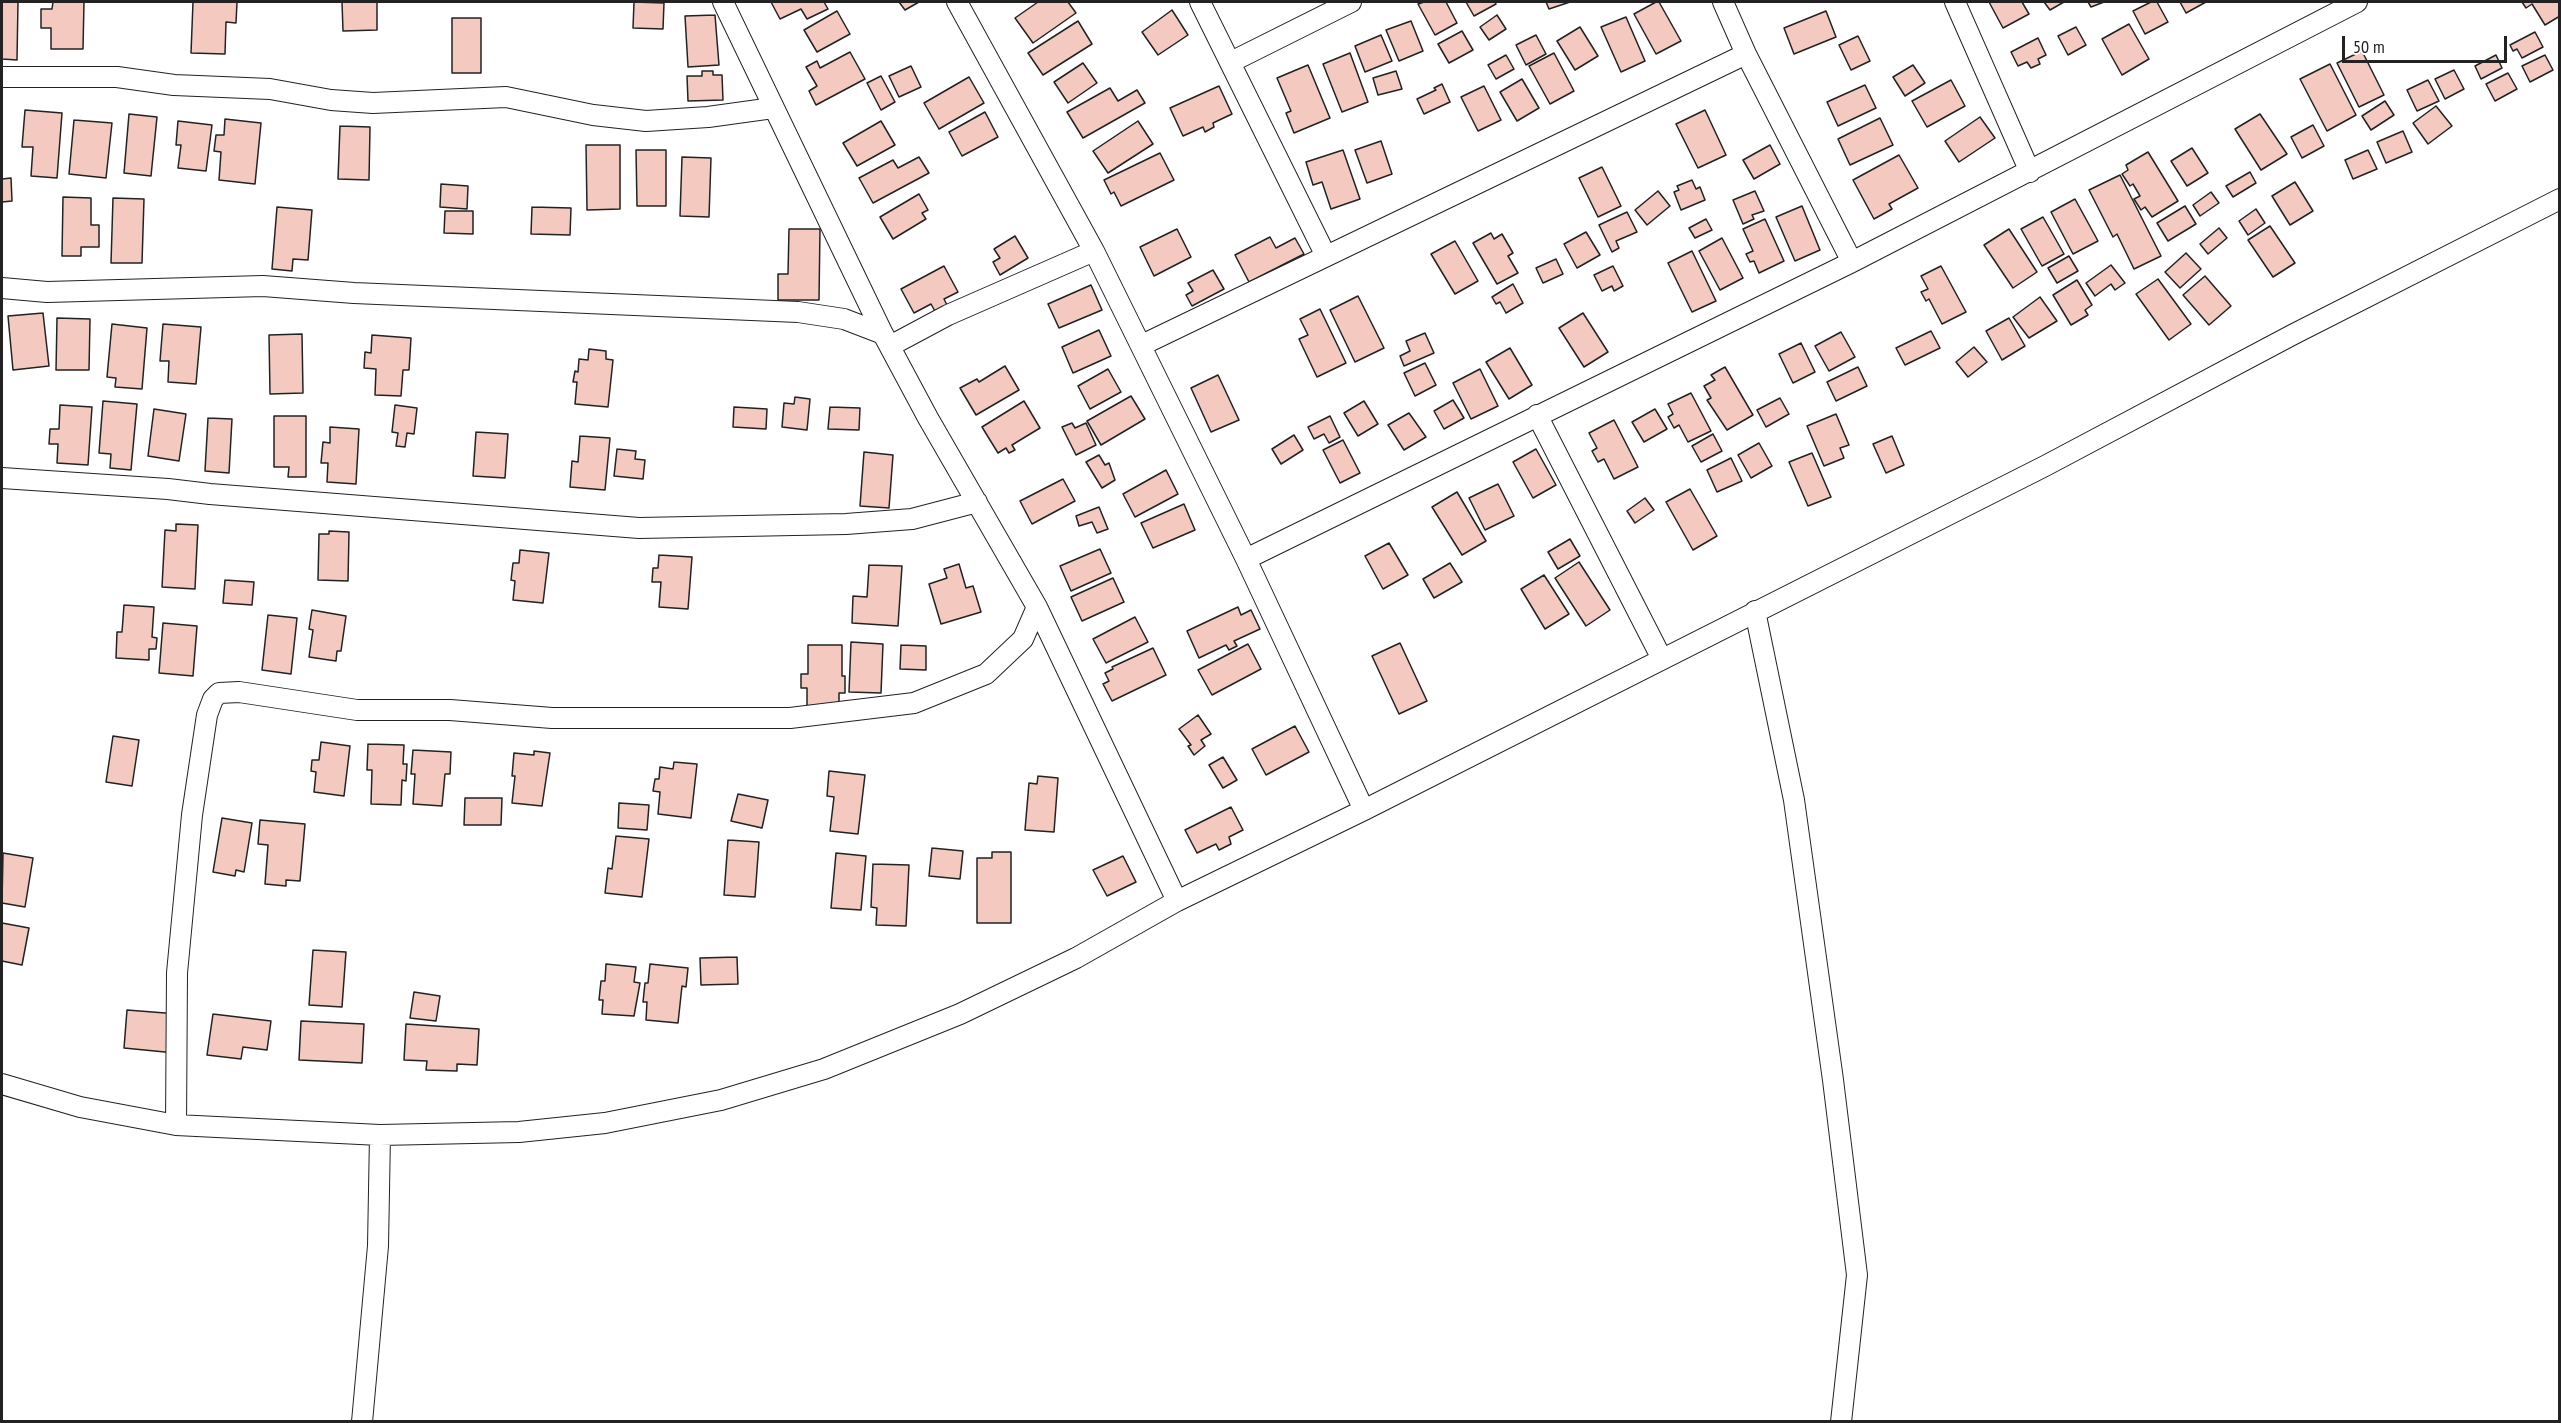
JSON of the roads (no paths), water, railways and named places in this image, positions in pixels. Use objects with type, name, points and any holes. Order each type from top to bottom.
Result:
[{"type":"street","points":[[723,2],[887,340],[928,418],[1037,607],[1177,901]]},
{"type":"street","points":[[957,2],[1094,250],[1142,345],[1364,810]]},
{"type":"street","points":[[1200,2],[1326,256]]},
{"type":"street","points":[[1231,63],[1351,2]]},
{"type":"street","points":[[1723,2],[1746,54],[1852,262]]},
{"type":"street","points":[[1955,2],[2030,172]]},
{"type":"street","points":[[1246,559],[1852,262],[2357,2]]},
{"type":"street","points":[[1142,345],[1746,54]]},
{"type":"street","points":[[2,77],[117,77],[174,85],[270,89],[331,100],[373,103],[506,97],[593,115],[646,121],[708,117],[773,108]]},
{"type":"street","points":[[2,1084],[80,1107],[176,1125],[380,1135],[519,1132],[605,1123],[721,1100],[824,1069],[960,1014],[1076,958],[1177,901],[1364,810],[2045,466],[2284,339],[2559,199]]},
{"type":"street","points":[[2,288],[47,292],[262,286],[354,293],[798,312],[844,319],[887,340],[1094,250]]},
{"type":"street","points":[[1537,415],[1662,659]]},
{"type":"street","points":[[2,478],[168,489],[639,528],[846,524],[912,519],[977,502]]},
{"type":"street","points":[[176,1125],[177,973],[192,815],[207,715],[213,699],[219,693],[239,692],[357,710],[450,710],[552,718],[790,718],[914,703],[986,674],[1023,639],[1037,607]]},
{"type":"street","points":[[1755,611],[1794,800],[1833,1080],[1857,1275],[1841,1422]]},
{"type":"street","points":[[362,1422],[378,1246],[380,1135]]}]
